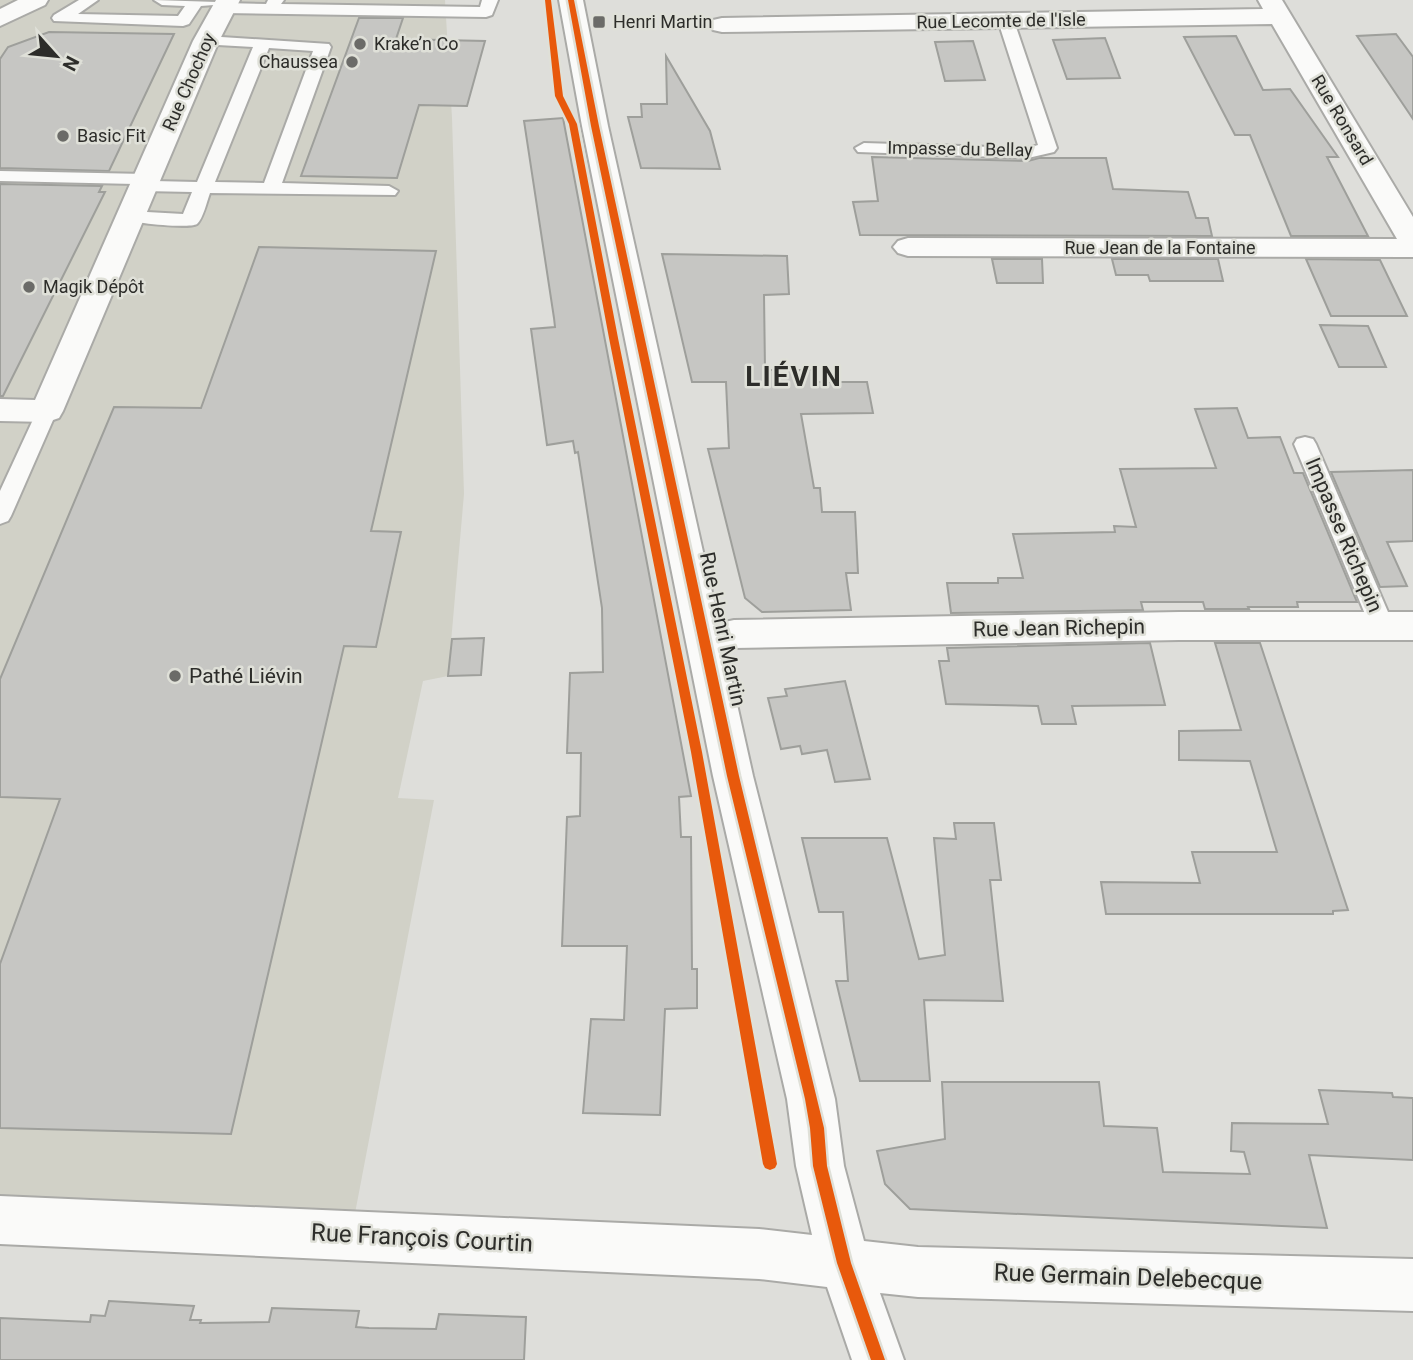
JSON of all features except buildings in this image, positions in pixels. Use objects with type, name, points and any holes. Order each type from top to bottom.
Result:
[{"type":"street","points":[[0,19],[36,0]]},
{"type":"street","name":"Rue Henri Martin","points":[[571,0],[733,776],[811,1099],[820,1166],[844,1263],[878,1360]]},
{"type":"street","name":"Rue Chochoy","points":[[47,411],[206,41],[226,3]]},
{"type":"street","name":"Rue Lecomte de l'Isle","points":[[722,25],[1006,21],[1275,8]]},
{"type":"street","name":"Rue Ronsard","points":[[1275,8],[1413,241]]},
{"type":"street","name":"Rue Jean de la Fontaine","points":[[908,247],[1413,248]]},
{"type":"street","points":[[0,410],[47,411]]},
{"type":"street","name":"Rue Jean Richepin","points":[[706,639],[734,634],[1179,626],[1398,626]]},
{"type":"street","name":"Rue François Courtin","points":[[0,1220],[759,1254],[844,1263]]},
{"type":"street","name":"Rue Germain Delebecque","points":[[844,1263],[918,1272],[1413,1285]]},
{"type":"lane","points":[[90,0],[60,18],[183,21],[196,1]]},
{"type":"lane","points":[[162,0],[421,5],[486,12],[490,0]]},
{"type":"lane","name":"Impasse du Bellay","points":[[864,148],[1028,153],[1048,148],[1006,21]]},
{"type":"lane","points":[[206,41],[323,47],[271,189]]},
{"type":"lane","points":[[138,196],[190,220],[263,44]]},
{"type":"lane","points":[[0,176],[138,196],[202,187],[389,191]]},
{"type":"lane","points":[[0,516],[47,411]]},
{"type":"lane","name":"Impasse Richepin","points":[[1305,444],[1398,626]]},
{"type":"shaded area","points":[[0,0],[445,0],[452,118],[464,494],[448,676],[423,681],[398,798],[434,800],[351,1234],[0,1220]]},
{"type":"cycle path","points":[[548,0],[559,96],[573,124],[696,752],[770,1164]]},
{"type":"cycle path","points":[[571,0],[595,126],[733,776],[811,1099],[820,1166],[844,1263],[878,1360]]},
{"type":"place","name":"Henri Martin","points":[[599,22]]},
{"type":"place","name":"Krake’n Co","points":[[360,44]]},
{"type":"place","name":"Chaussea","points":[[352,62]]},
{"type":"place","name":"Basic Fit","points":[[63,136]]},
{"type":"place","name":"Magik Dépôt","points":[[29,287]]},
{"type":"place","name":"Pathé Liévin","points":[[175,676]]},
{"type":"district","name":"LIÉVIN","points":[[794,376]]}]
